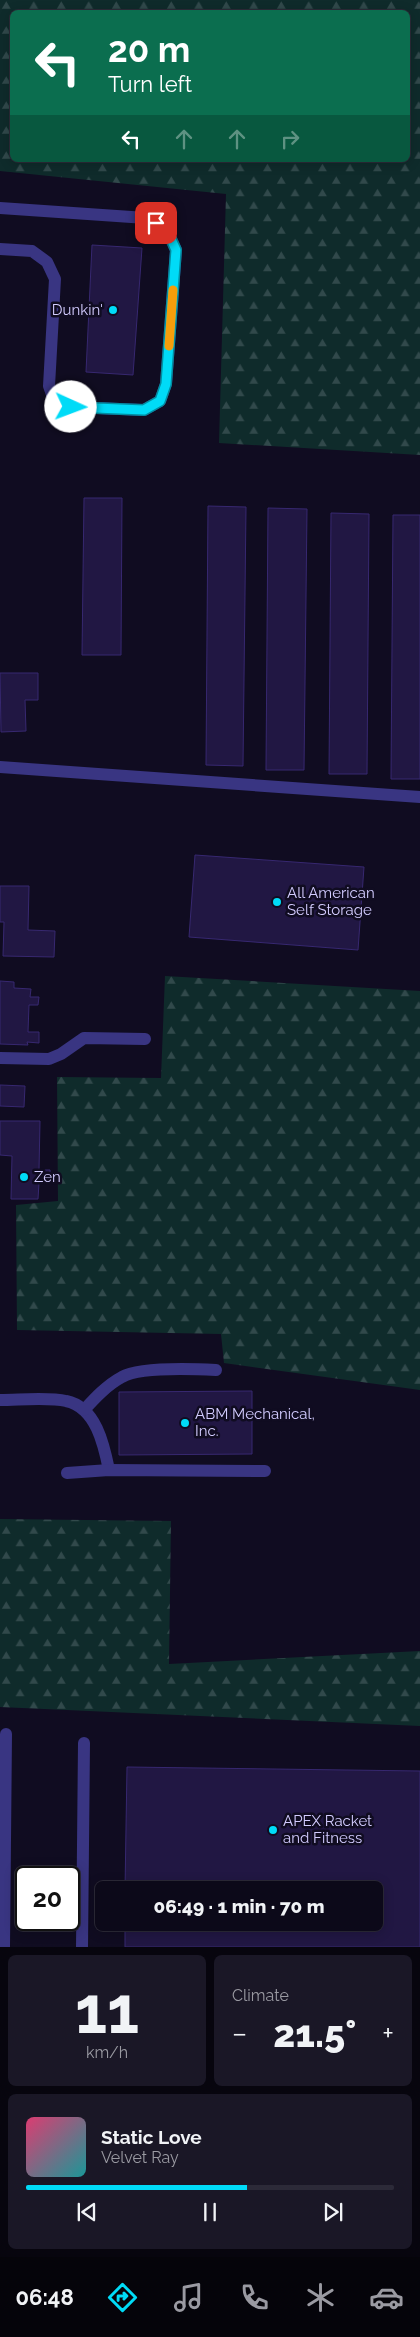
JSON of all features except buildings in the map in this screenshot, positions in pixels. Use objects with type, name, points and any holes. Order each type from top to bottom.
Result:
[{"type":"lane","points":[[0,208],[146,218],[166,228],[176,250],[166,384],[160,401],[144,410],[71,407],[56,403],[49,386],[55,279],[47,262],[32,251],[0,249]]},
{"type":"lane","points":[[0,767],[420,797]]},
{"type":"lane","points":[[0,1058],[49,1058],[61,1054],[84,1038],[145,1039]]},
{"type":"lane","points":[[84,1410],[103,1389],[124,1375],[164,1370],[216,1370]]},
{"type":"lane","points":[[0,1400],[67,1401],[84,1410],[100,1432],[109,1470]]},
{"type":"lane","points":[[67,1473],[109,1470],[265,1471]]},
{"type":"lane","points":[[4,1947],[6,1734]]},
{"type":"lane","points":[[82,1947],[84,1743]]},
{"type":"green space","points":[[0,0],[420,0],[420,455],[219,443],[226,194],[0,171]]},
{"type":"green space","points":[[165,976],[420,991],[420,1390],[224,1363],[221,1334],[17,1330],[16,1205],[58,1201],[57,1077],[161,1078]]},
{"type":"green space","points":[[0,1519],[171,1521],[169,1664],[420,1651],[420,1726],[0,1707]]},
{"type":"slow traffic","points":[[169,346],[173,290]]},
{"type":"place","name":"Dunkin'","points":[[113,310]]},
{"type":"place","name":"All American Self Storage","points":[[277,902]]},
{"type":"place","name":"Zen","points":[[24,1177]]},
{"type":"place","name":"ABM Mechanical, Inc.","points":[[185,1423]]},
{"type":"place","name":"APEX Racket and Fitness","points":[[273,1830]]},
{"type":"route","points":[[71,407],[144,410],[160,401],[166,384],[176,250],[166,228],[156,223]]}]
